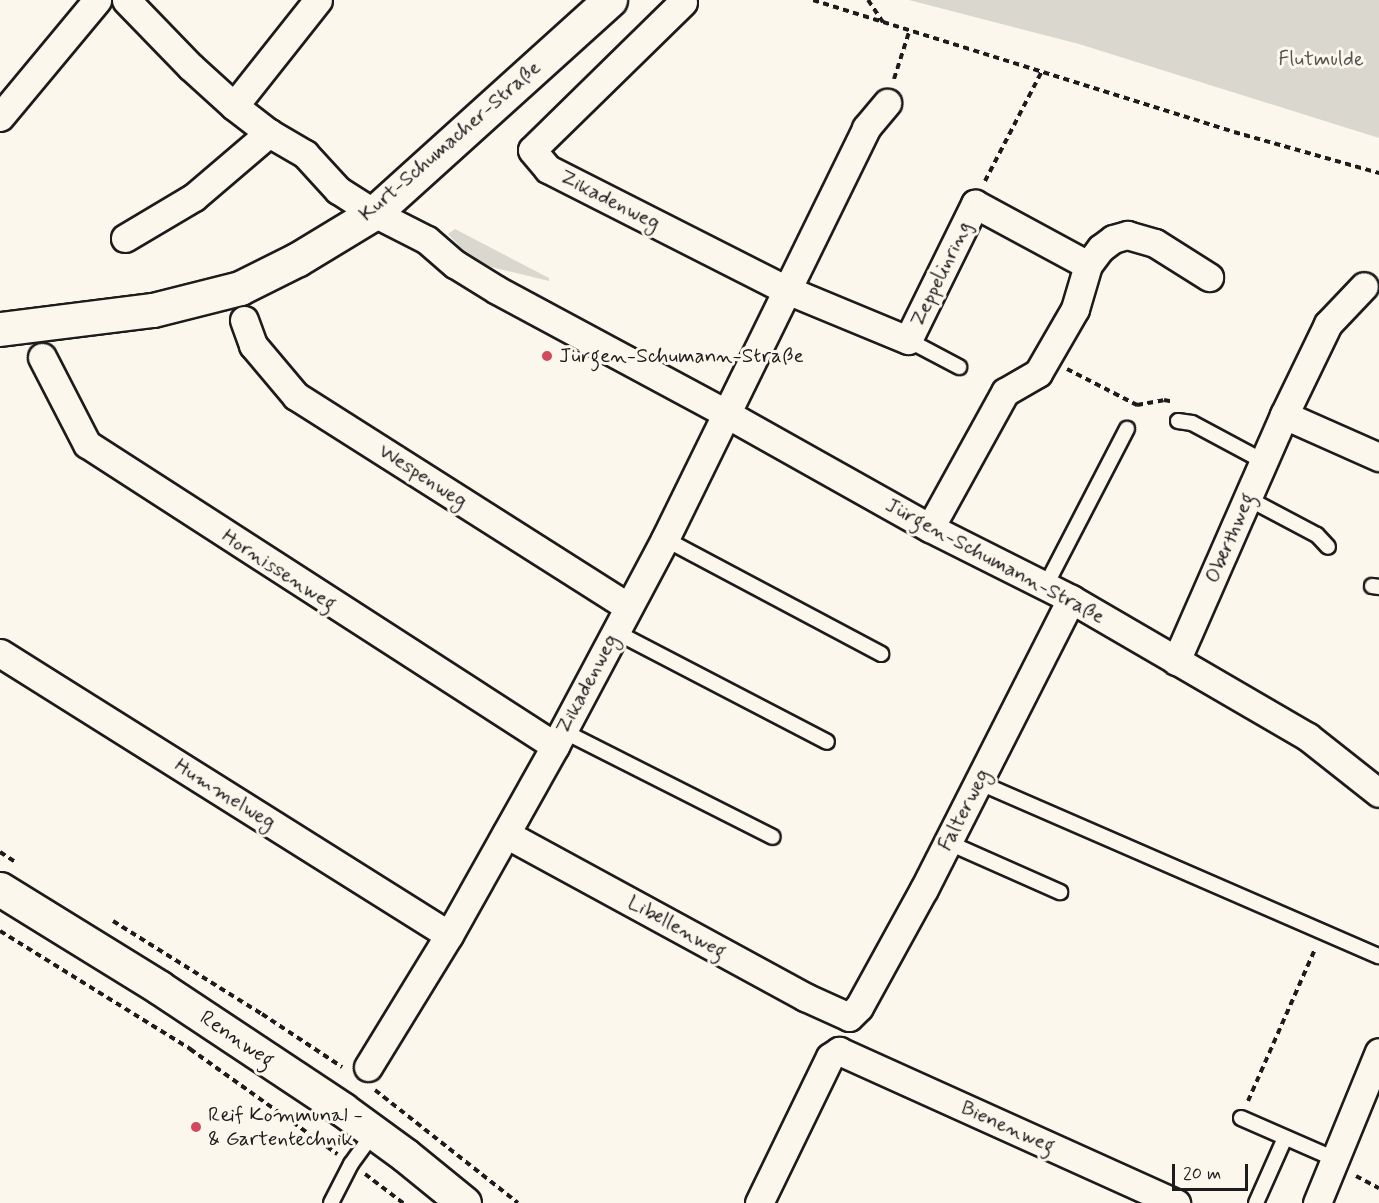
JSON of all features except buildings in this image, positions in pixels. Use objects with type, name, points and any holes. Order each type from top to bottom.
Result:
[{"type":"main road","name":"Kurt-Schumacher-Straße","points":[[0,329],[153,310],[240,288],[298,259],[374,213],[610,0]]},
{"type":"main road","name":"Rennweg","points":[[0,889],[160,988],[374,1132],[464,1203]]},
{"type":"street","points":[[0,117],[97,0]]},
{"type":"street","name":"Jürgen-Schumann-Straße","points":[[126,0],[190,67],[234,106],[268,133],[304,154],[338,190],[374,213],[427,240],[455,264],[497,290],[725,413],[930,528],[1071,599],[1308,737],[1377,788]]},
{"type":"street","points":[[234,106],[318,0]]},
{"type":"street","name":"Zikadenweg","points":[[683,2],[532,150],[548,169],[787,290]]},
{"type":"street","name":"Zikadenweg","points":[[368,1068],[449,935],[558,738],[665,539],[866,128],[887,103]]},
{"type":"street","points":[[125,238],[194,197],[268,133]]},
{"type":"street","name":"Zeppelinring","points":[[787,290],[908,340],[975,204],[1089,265]]},
{"type":"street","points":[[930,528],[1005,392],[1038,373],[1075,309],[1089,265],[1101,248],[1113,239],[1127,235],[1155,243],[1209,277]]},
{"type":"street","name":"Oberthweg","points":[[1176,661],[1263,461],[1328,324],[1364,286]]},
{"type":"street","name":"Wespenweg","points":[[244,320],[253,345],[296,396],[628,607]]},
{"type":"street","name":"Hornissenweg","points":[[42,357],[87,444],[558,738]]},
{"type":"street","points":[[1284,415],[1379,457]]},
{"type":"street","name":"Falterweg","points":[[849,1017],[859,1007],[947,842],[1071,599]]},
{"type":"street","name":"Hummelweg","points":[[0,653],[449,935]]},
{"type":"street","name":"Libellenweg","points":[[506,834],[805,997],[849,1017]]},
{"type":"street","name":"Bienenweg","points":[[759,1203],[830,1057],[839,1051],[1176,1203]]},
{"type":"street","points":[[1317,1203],[1379,1052]]},
{"type":"lane","points":[[908,340],[959,368]]},
{"type":"lane","points":[[1179,421],[1192,423],[1263,461]]},
{"type":"lane","points":[[1046,585],[1127,429]]},
{"type":"lane","points":[[1247,498],[1317,535],[1328,547]]},
{"type":"lane","points":[[665,539],[881,654]]},
{"type":"lane","points":[[614,631],[827,742]]},
{"type":"lane","points":[[558,738],[773,837]]},
{"type":"lane","points":[[978,782],[1379,956]]},
{"type":"lane","points":[[947,842],[1060,892]]},
{"type":"lane","points":[[1241,1118],[1335,1159]]},
{"type":"lane","points":[[331,1203],[351,1164],[374,1132]]},
{"type":"lane","points":[[1256,1203],[1285,1138]]},
{"type":"path","points":[[813,0],[909,32],[1042,71],[1234,132],[1379,173]]},
{"type":"path","points":[[868,0],[883,22]]},
{"type":"path","points":[[887,103],[909,32]]},
{"type":"path","points":[[975,204],[986,178],[1042,71]]},
{"type":"path","points":[[1046,358],[1137,405],[1164,400],[1180,404]]},
{"type":"path","points":[[0,931],[190,1049],[403,1203]]},
{"type":"path","points":[[1241,1118],[1322,931]]},
{"type":"path","points":[[1361,1179],[1379,1188]]},
{"type":"green space","name":"Flutmulde","points":[[909,0],[1379,0],[1379,138],[1079,44]]},
{"type":"green space","points":[[455,229],[549,278],[549,281],[491,267],[467,254],[448,234]]},
{"type":"place","name":"Jürgen-Schumann-Straße","points":[[547,356]]},
{"type":"place","name":"Reif Kommunal - & Gartentechnik","points":[[196,1127]]}]
